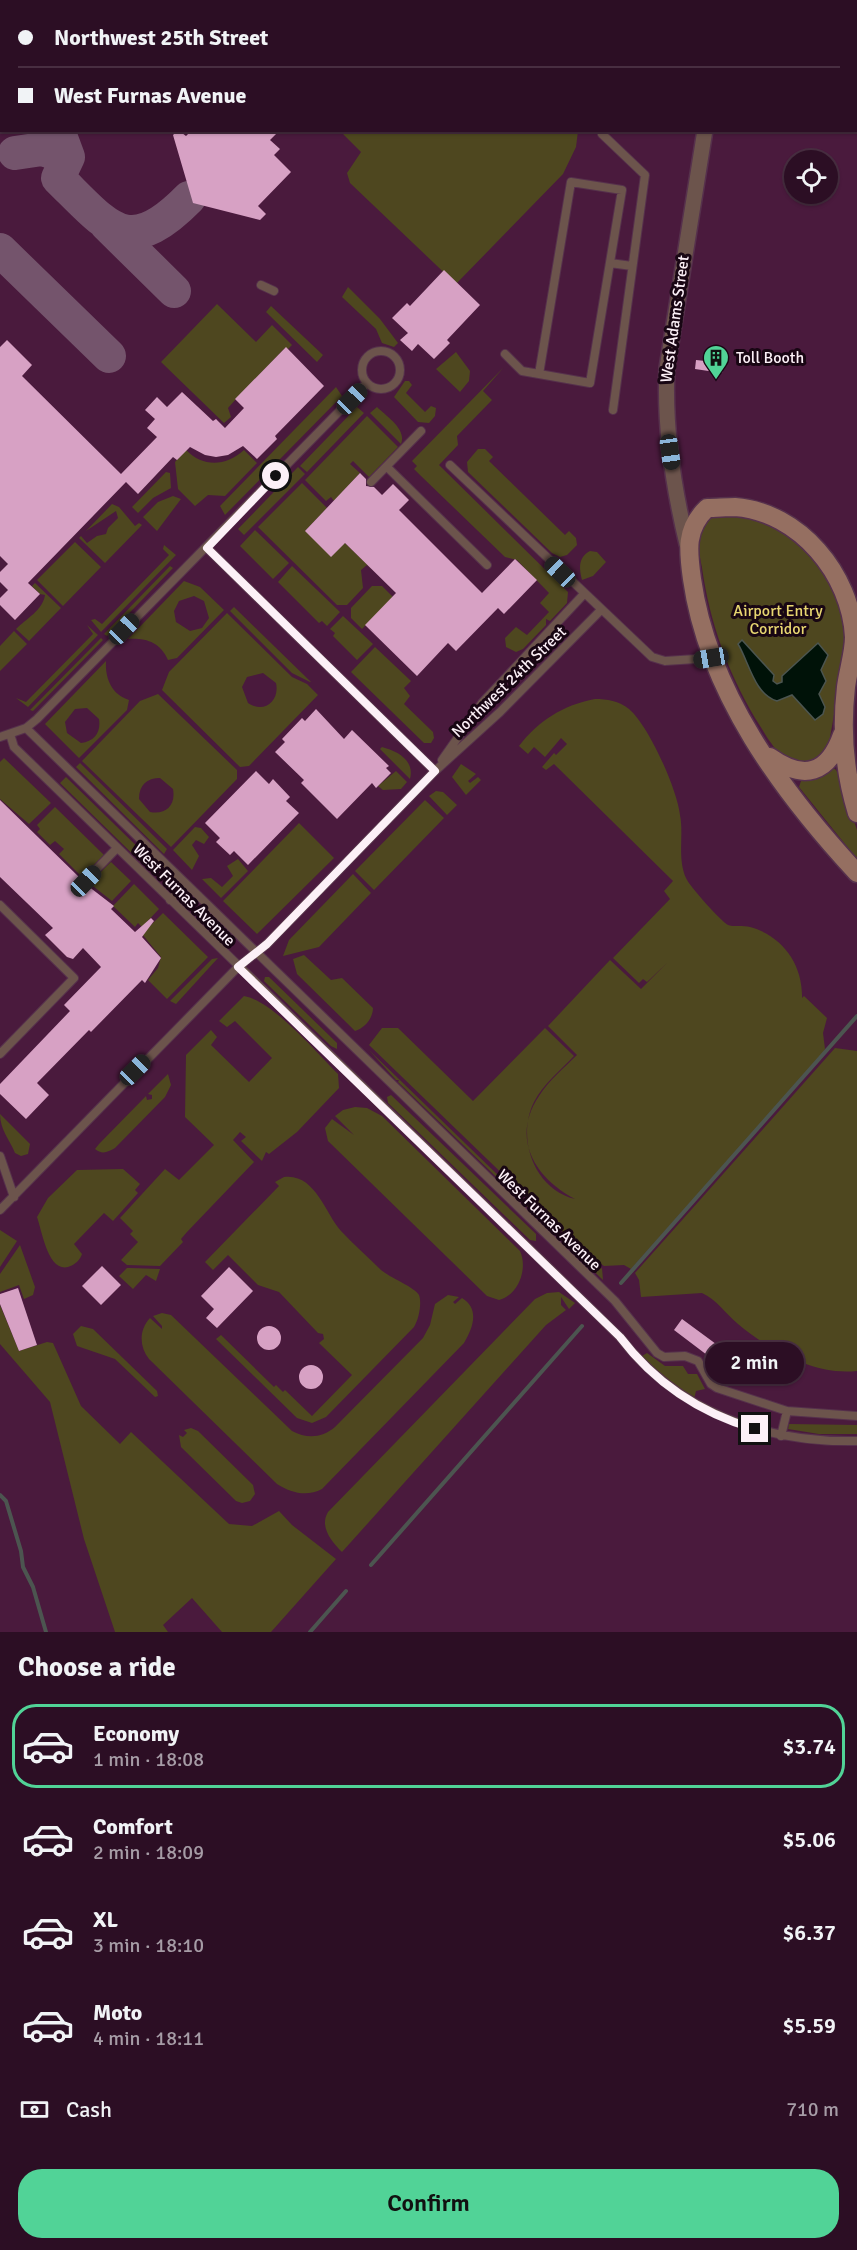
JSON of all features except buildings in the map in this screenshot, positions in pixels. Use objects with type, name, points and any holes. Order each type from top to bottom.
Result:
[{"type":"main road","points":[[687,544],[693,524],[707,508],[736,507],[780,521],[813,545],[828,563],[848,603],[854,640],[847,675],[842,734],[849,783],[857,813]]},
{"type":"main road","name":"West Adams Street","points":[[687,544],[695,602],[711,658],[764,753],[793,796],[857,873]]},
{"type":"main road","points":[[764,753],[786,769],[810,771],[830,759],[842,734]]},
{"type":"street","name":"West Adams Street","points":[[687,544],[677,503],[670,452],[665,405],[666,377],[673,320],[705,132]]},
{"type":"street","points":[[854,640],[857,621]]},
{"type":"lane","points":[[602,134],[645,176],[612,410]]},
{"type":"lane","points":[[505,354],[522,371],[538,374],[590,383],[622,190],[570,182],[538,374]]},
{"type":"lane","points":[[610,263],[632,266]]},
{"type":"lane","points":[[261,285],[274,291]]},
{"type":"lane","points":[[380,351],[395,358],[399,374],[393,384],[382,389],[367,383],[362,371],[369,355],[380,351]]},
{"type":"lane","points":[[0,736],[26,728],[179,572],[207,548],[367,383]]},
{"type":"lane","points":[[372,482],[421,431]]},
{"type":"lane","points":[[450,465],[600,611],[652,657],[665,661],[711,658]]},
{"type":"lane","points":[[387,467],[487,565]]},
{"type":"lane","points":[[207,548],[435,771]]},
{"type":"lane","name":"Northwest 24th Street","points":[[435,771],[482,703],[584,595]]},
{"type":"lane","name":"Northwest 24th Street","points":[[0,1210],[238,967],[256,953],[435,771],[500,712],[600,611]]},
{"type":"lane","name":"West Furnas Avenue","points":[[26,728],[615,1301],[657,1353],[672,1359],[691,1358],[698,1361],[711,1384],[717,1388],[787,1411],[857,1416]]},
{"type":"lane","name":"West Furnas Avenue","points":[[10,734],[14,747],[620,1337],[658,1379],[688,1400],[724,1418],[781,1436],[820,1441],[857,1441]]},
{"type":"lane","points":[[84,882],[117,848]]},
{"type":"lane","points":[[170,900],[186,885]]},
{"type":"lane","points":[[0,905],[74,978],[0,1054]]},
{"type":"lane","points":[[0,1156],[14,1197]]},
{"type":"lane","points":[[781,1436],[787,1411]]},
{"type":"shaded area","points":[[0,132],[857,132],[857,1632],[0,1632]]},
{"type":"shaded area","points":[[742,640],[774,675],[773,681],[777,684],[782,682],[782,676],[818,643],[828,655],[821,670],[826,681],[819,694],[825,707],[823,714],[815,720],[792,695],[777,701],[763,692],[757,685],[738,644]]},
{"type":"green space","points":[[341,132],[578,132],[576,147],[563,174],[456,284],[350,183],[347,173],[361,152]]},
{"type":"green space","points":[[348,287],[380,319],[398,343],[394,347],[382,343],[376,329],[342,297]]},
{"type":"green space","points":[[217,304],[256,342],[272,325],[292,345],[288,349],[285,348],[228,408],[231,417],[224,423],[161,362]]},
{"type":"green space","points":[[271,306],[323,355],[317,362],[266,312]]},
{"type":"green space","points":[[456,352],[470,371],[469,381],[460,392],[436,369]]},
{"type":"green space","points":[[504,367],[483,391],[492,400],[457,436],[458,445],[439,465],[568,592],[567,603],[550,621],[546,619],[546,625],[523,649],[516,652],[506,647],[505,638],[516,627],[527,635],[549,612],[540,603],[549,593],[517,560],[505,557],[414,469],[417,466],[412,461]]},
{"type":"green space","points":[[405,381],[409,381],[412,385],[406,393],[425,412],[431,406],[436,408],[435,416],[429,423],[418,422],[394,397]]},
{"type":"green space","points":[[336,387],[342,396],[225,515],[220,506]]},
{"type":"green space","points":[[357,407],[364,413],[307,472],[300,466]]},
{"type":"green space","points":[[377,407],[399,428],[401,444],[370,413]]},
{"type":"green space","points":[[367,416],[398,447],[369,477],[353,461],[350,464],[360,473],[334,501],[331,497],[326,501],[305,480]]},
{"type":"green space","points":[[478,449],[485,449],[493,457],[489,461],[565,535],[569,531],[576,538],[577,545],[567,555],[560,557],[552,553],[468,472],[467,462]]},
{"type":"green space","points":[[186,450],[200,460],[215,463],[230,459],[244,450],[257,463],[225,496],[208,495],[195,506],[178,489],[175,462]]},
{"type":"green space","points":[[298,467],[305,474],[244,535],[238,529]]},
{"type":"green space","points":[[166,472],[170,473],[171,488],[153,498],[138,513],[132,507]]},
{"type":"green space","points":[[302,483],[327,508],[305,531],[345,543],[375,572],[367,565],[361,570],[363,588],[347,605],[337,605],[258,527]]},
{"type":"green space","points":[[173,496],[181,499],[157,531],[143,517],[158,502]]},
{"type":"green space","points":[[112,504],[119,507],[135,526],[139,523],[142,525],[105,563],[79,538],[81,536],[87,543],[97,536],[106,534],[108,528],[118,518],[116,511],[86,531]]},
{"type":"green space","name":"Airport Entry Corridor","points":[[726,513],[758,519],[788,535],[801,545],[825,572],[840,602],[844,619],[844,644],[830,738],[823,752],[811,761],[797,763],[782,755],[774,747],[745,700],[721,646],[705,588],[698,537],[700,527],[707,518]]},
{"type":"green space","points":[[255,530],[289,563],[273,579],[240,546]]},
{"type":"green space","points":[[75,542],[101,567],[63,606],[37,580]]},
{"type":"green space","points":[[164,545],[176,555],[101,632],[91,620],[95,619],[102,624],[169,555],[163,549]]},
{"type":"green space","points":[[590,551],[597,552],[606,562],[593,576],[582,580],[580,564],[583,557]]},
{"type":"green space","points":[[170,566],[173,568],[107,636],[104,634]]},
{"type":"green space","points":[[292,566],[340,612],[327,626],[322,621],[319,623],[278,582]]},
{"type":"green space","points":[[184,581],[200,587],[224,610],[177,658],[168,660],[161,649],[152,642],[128,639]],"holes":[[[194,596],[204,601],[209,618],[202,628],[190,631],[176,622],[174,611],[179,601]]]},
{"type":"green space","points":[[35,583],[61,608],[29,641],[16,629],[38,610],[44,600],[45,595],[40,594],[32,586]]},
{"type":"green space","points":[[372,586],[382,586],[393,597],[362,629],[351,618],[351,608]]},
{"type":"green space","points":[[234,607],[311,682],[292,673],[230,611]]},
{"type":"green space","points":[[227,613],[292,677],[307,684],[318,695],[249,766],[240,767],[162,690],[169,672]],"holes":[[[263,673],[276,683],[276,695],[270,704],[260,707],[248,703],[242,687],[247,677]]]},
{"type":"green space","points":[[343,616],[373,644],[357,660],[333,636],[335,633],[330,629]]},
{"type":"green space","points":[[87,625],[98,635],[28,707],[16,698],[26,702],[93,634]]},
{"type":"green space","points":[[14,631],[27,644],[0,671],[0,646]]},
{"type":"green space","points":[[101,638],[103,640],[33,711],[30,710]]},
{"type":"green space","points":[[375,647],[411,681],[404,688],[410,696],[404,704],[433,732],[434,738],[431,743],[424,743],[351,672]]},
{"type":"green space","points":[[106,661],[110,685],[118,694],[129,700],[127,710],[79,758],[45,724]],"holes":[[[87,708],[99,719],[98,732],[90,740],[81,743],[67,733],[65,722],[75,709]]]},
{"type":"green space","points":[[158,694],[237,770],[237,779],[171,847],[82,761],[140,701]],"holes":[[[160,778],[173,789],[173,800],[169,808],[161,812],[150,812],[139,799],[142,786],[151,779]]]},
{"type":"green space","points":[[595,699],[608,700],[625,706],[637,717],[661,759],[678,804],[682,863],[688,882],[719,918],[728,925],[747,926],[762,931],[772,937],[789,954],[799,974],[802,998],[804,996],[827,1018],[823,1033],[825,1049],[631,1269],[624,1265],[604,1266],[578,1247],[369,1045],[382,1028],[398,1028],[473,1101],[545,1028],[574,1056],[547,1083],[538,1095],[534,1102],[529,1116],[528,1122],[543,1090],[577,1055],[548,1026],[610,960],[641,989],[667,963],[647,982],[643,979],[639,983],[613,958],[670,899],[664,891],[673,881],[554,764],[546,770],[542,767],[554,753],[556,755],[567,744],[561,738],[545,757],[534,747],[528,754],[519,746],[534,729],[552,715],[583,702]],"holes":[[[528,1145],[539,1169],[549,1181],[575,1199],[549,1185],[532,1160]]]},
{"type":"green space","points":[[382,747],[404,757],[410,767],[410,779],[380,749]]},
{"type":"green space","points":[[4,758],[51,803],[29,824],[0,799],[0,762]]},
{"type":"green space","points":[[80,763],[167,849],[164,854],[76,767]]},
{"type":"green space","points":[[461,764],[476,774],[468,781],[470,783],[478,777],[481,780],[466,795],[452,777]]},
{"type":"green space","points":[[830,769],[835,769],[838,773],[857,830],[857,859],[799,787],[801,781],[814,778]]},
{"type":"green space","points":[[396,771],[407,782],[401,789],[383,790],[378,786]]},
{"type":"green space","points":[[66,777],[154,863],[148,869],[60,783]]},
{"type":"green space","points":[[436,791],[443,792],[457,805],[447,815],[429,796]]},
{"type":"green space","points":[[425,800],[444,818],[374,890],[355,871]]},
{"type":"green space","points":[[55,807],[104,855],[83,878],[59,854],[64,849],[55,841],[50,845],[37,832],[40,829],[37,825]]},
{"type":"green space","points":[[299,823],[334,858],[257,934],[223,901]]},
{"type":"green space","points":[[195,827],[201,828],[209,837],[204,844],[196,840],[192,845],[199,856],[192,870],[173,850]]},
{"type":"green space","points":[[238,859],[248,871],[221,898],[202,879],[211,878],[222,887],[233,876],[227,866]]},
{"type":"green space","points":[[111,862],[131,881],[112,901],[89,883]]},
{"type":"green space","points":[[353,874],[371,893],[319,947],[283,956],[289,940]]},
{"type":"green space","points":[[134,884],[159,909],[142,927],[138,923],[135,927],[113,906]]},
{"type":"green space","points":[[163,913],[208,957],[167,999],[148,980],[158,968],[161,957],[142,934]]},
{"type":"green space","points":[[304,955],[331,980],[342,978],[373,1008],[370,1019],[359,1030],[355,1031],[297,974],[293,959]]},
{"type":"green space","points":[[218,958],[176,1004],[170,1001],[212,959]]},
{"type":"green space","points":[[265,977],[269,977],[337,1043],[337,1049],[331,1046],[264,981]]},
{"type":"green space","points":[[244,996],[268,1007],[294,1029],[338,1074],[339,1088],[297,1132],[269,1154],[266,1152],[262,1161],[241,1141],[246,1137],[240,1132],[233,1140],[254,1162],[187,1232],[181,1239],[183,1242],[160,1266],[127,1265],[121,1260],[138,1242],[130,1234],[133,1231],[120,1218],[165,1169],[179,1180],[214,1145],[185,1117],[186,1055],[211,1030],[217,1037],[211,1045],[249,1082],[272,1058],[235,1021],[227,1027],[219,1021]]},
{"type":"green space","points":[[835,1048],[857,1051],[857,1371],[825,1369],[778,1352],[750,1334],[712,1299],[702,1293],[641,1297],[639,1280],[635,1273]]},
{"type":"green space","points":[[369,1050],[574,1249],[593,1263],[597,1263],[595,1268],[597,1270],[602,1268],[603,1280],[398,1082],[399,1080],[396,1080]]},
{"type":"green space","points":[[168,1074],[171,1085],[165,1097],[115,1148],[107,1152],[95,1149],[146,1096],[147,1100],[152,1099],[152,1095],[148,1094]]},
{"type":"green space","points":[[391,1095],[536,1234],[536,1241],[530,1240],[388,1103],[387,1097]]},
{"type":"green space","points":[[355,1107],[367,1108],[382,1116],[520,1251],[522,1273],[512,1293],[499,1300],[487,1296],[328,1141],[325,1128],[332,1119],[354,1135],[335,1116],[343,1110]]},
{"type":"green space","points":[[0,1114],[30,1144],[28,1154],[21,1156],[15,1153],[3,1130]]},
{"type":"green space","points":[[123,1169],[140,1184],[135,1190],[138,1193],[113,1221],[104,1213],[74,1244],[82,1254],[77,1262],[68,1267],[61,1267],[55,1263],[47,1249],[37,1217],[48,1198],[77,1170]]},
{"type":"green space","points":[[284,1177],[295,1177],[304,1181],[318,1196],[341,1231],[381,1270],[413,1289],[420,1298],[414,1327],[326,1417],[312,1423],[297,1418],[216,1339],[221,1335],[274,1387],[276,1385],[283,1392],[285,1390],[312,1416],[352,1375],[319,1343],[324,1339],[323,1334],[318,1333],[279,1292],[258,1285],[228,1255],[213,1270],[205,1262],[279,1186],[275,1182]]},
{"type":"green space","points":[[0,1230],[17,1241],[0,1267]]},
{"type":"green space","points":[[20,1245],[35,1287],[33,1295],[24,1299],[19,1285],[0,1292],[0,1274]]},
{"type":"green space","points":[[127,1268],[160,1269],[156,1281],[146,1275],[133,1289],[119,1276]]},
{"type":"green space","points":[[559,1292],[575,1303],[569,1309],[561,1297],[561,1305],[566,1310],[546,1325],[342,1552],[326,1529],[328,1512],[535,1299],[547,1293]]},
{"type":"green space","points":[[448,1295],[459,1297],[453,1302],[455,1304],[462,1298],[468,1302],[473,1313],[472,1325],[464,1343],[322,1489],[311,1493],[293,1492],[277,1484],[149,1359],[143,1349],[142,1333],[150,1318],[162,1329],[153,1316],[162,1313],[171,1315],[292,1431],[303,1435],[320,1435],[335,1427],[423,1338],[430,1325],[435,1304]]},
{"type":"green space","points":[[0,1305],[19,1351],[47,1342],[53,1343],[81,1406],[120,1444],[131,1432],[229,1524],[252,1526],[279,1511],[292,1525],[336,1559],[271,1632],[222,1632],[192,1598],[163,1625],[168,1632],[115,1632],[84,1539],[50,1402],[0,1344]]},
{"type":"green space","points":[[81,1326],[93,1329],[157,1391],[158,1396],[155,1397],[115,1359],[77,1346],[73,1334]]},
{"type":"green space","points":[[647,1353],[665,1366],[683,1366],[688,1374],[697,1374],[705,1389],[696,1391],[694,1399],[654,1371],[642,1356]]},
{"type":"green space","points":[[789,1424],[857,1425],[857,1434],[819,1434],[788,1429]]},
{"type":"green space","points":[[191,1428],[198,1431],[253,1485],[255,1494],[250,1501],[242,1503],[236,1501],[181,1447],[179,1435],[183,1437],[187,1433],[184,1430]]},
{"type":"waterway","points":[[621,1283],[857,1016]]},
{"type":"waterway","points":[[371,1565],[582,1326]]},
{"type":"waterway","points":[[0,1495],[6,1501],[21,1551],[23,1567],[33,1587],[46,1632]]},
{"type":"waterway","points":[[310,1632],[346,1591]]},
{"type":"taxiway","points":[[15,153],[42,149],[68,157],[59,132]]},
{"type":"taxiway","points":[[68,157],[58,178],[91,211],[106,223],[120,230],[134,232],[150,228],[168,217],[189,198]]},
{"type":"taxiway","points":[[106,224],[174,291]]},
{"type":"taxiway","points":[[0,250],[109,356]]},
{"type":"place","name":"Toll Booth","points":[[716,381]]},
{"type":"route","points":[[276,476],[207,548],[435,771],[267,944],[238,967],[620,1337],[645,1368],[688,1400],[741,1425],[755,1429]]}]
